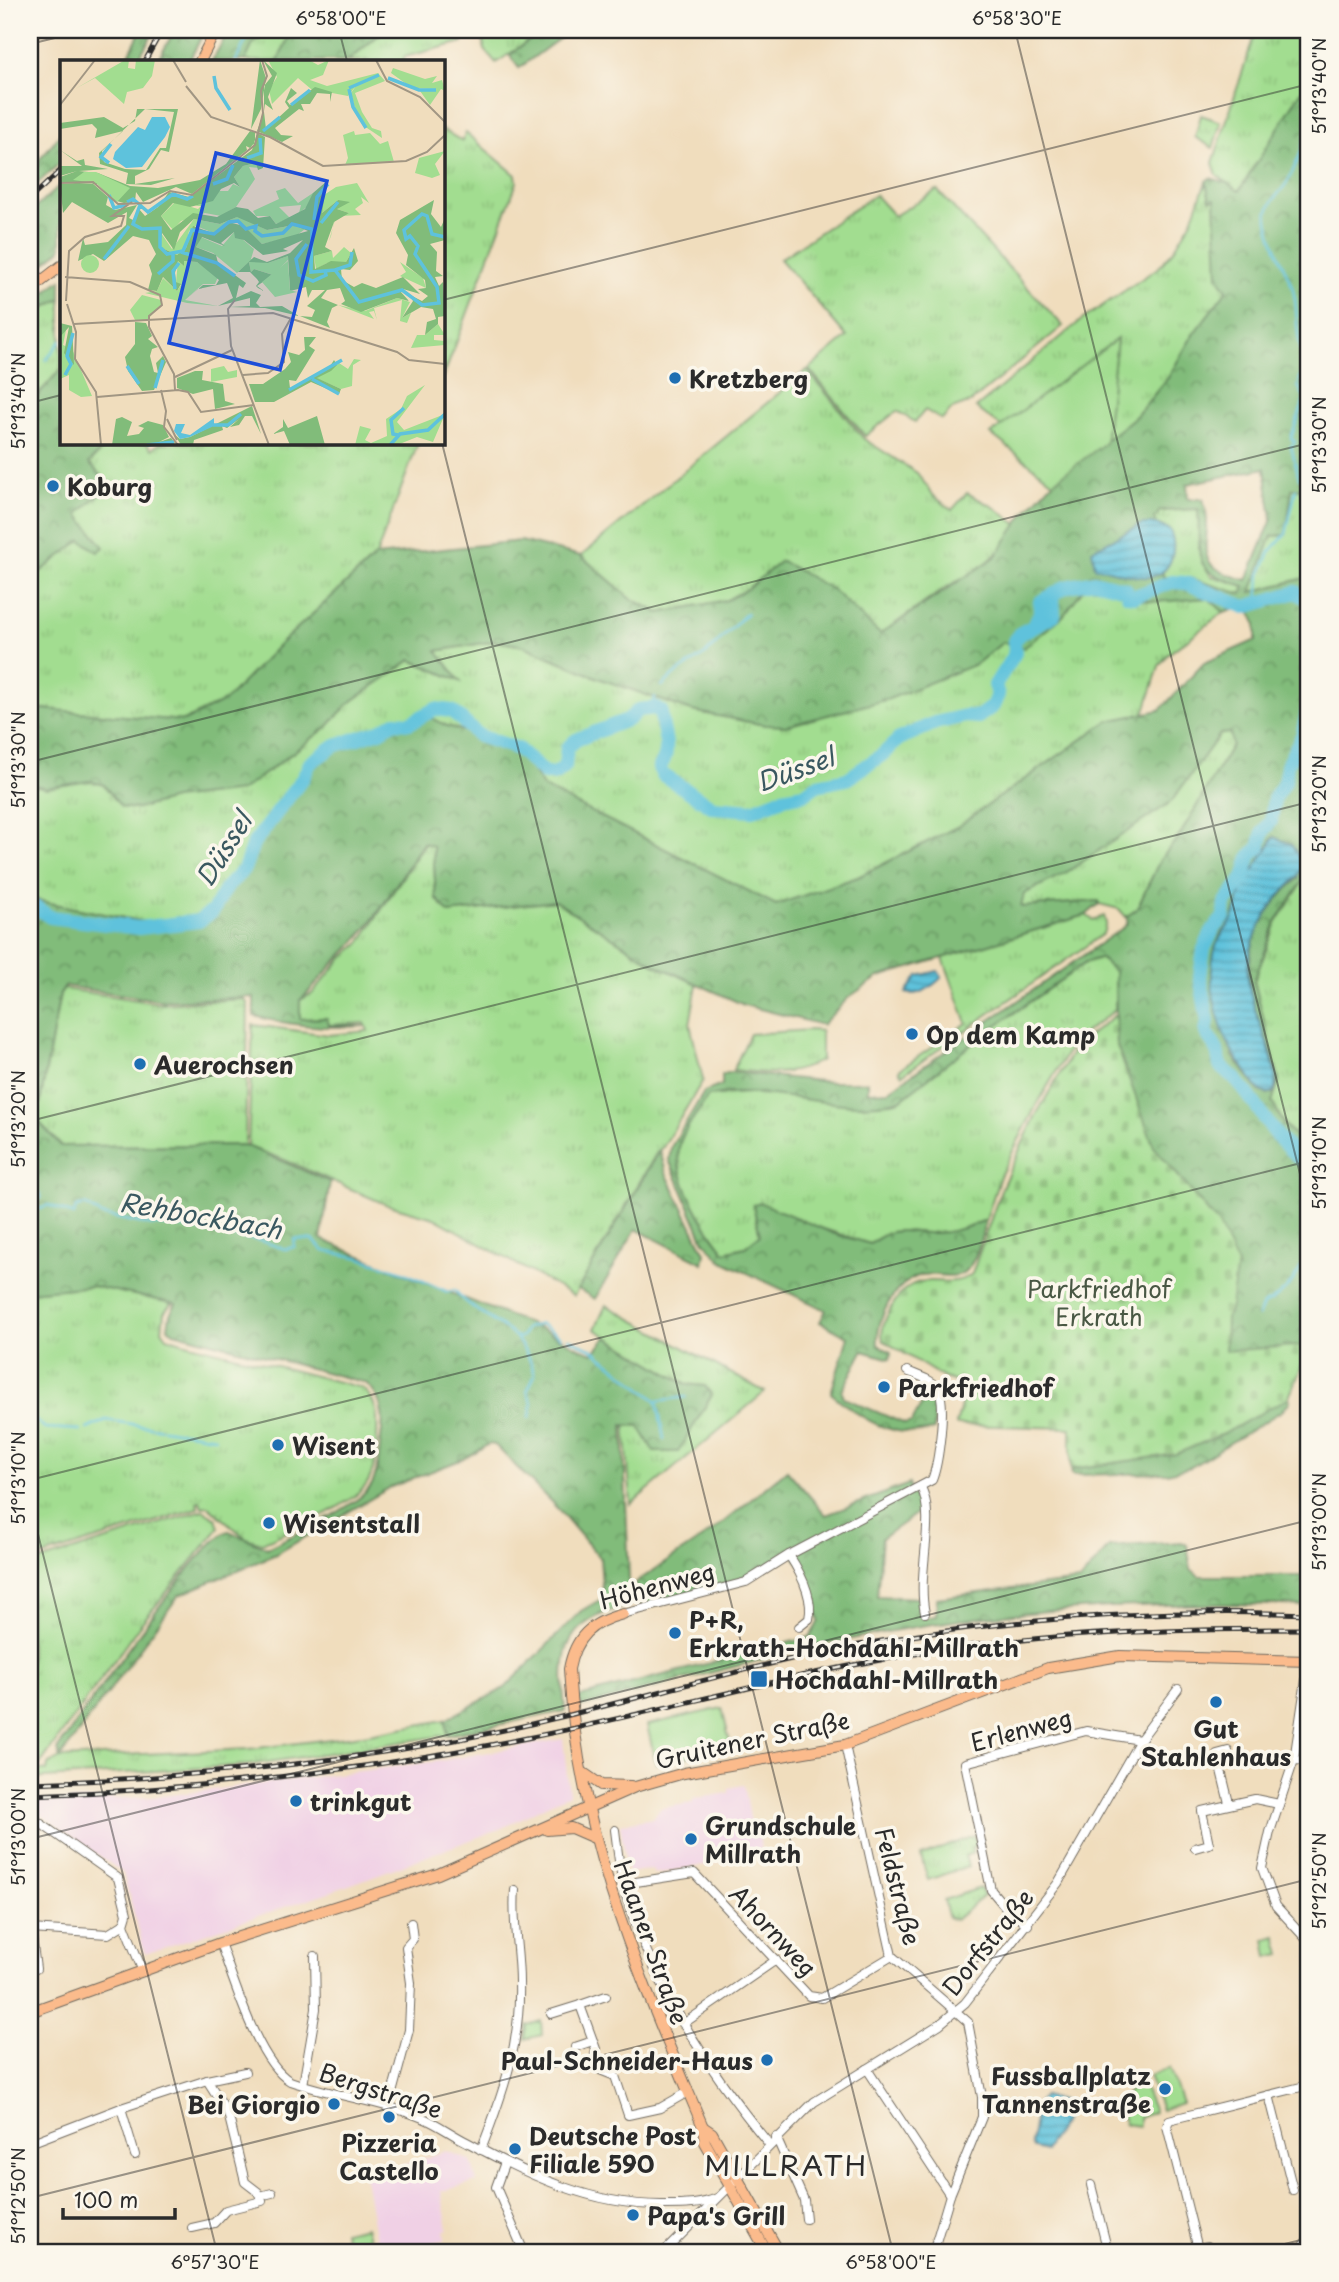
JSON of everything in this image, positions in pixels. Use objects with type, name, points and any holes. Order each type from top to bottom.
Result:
[{"type":"main road","points":[[201,60],[216,30]]},
{"type":"main road","points":[[30,290],[60,267]]},
{"type":"main road","name":"Höhenweg","points":[[588,1807],[572,1697],[571,1658],[576,1645],[593,1624],[622,1614]]},
{"type":"main road","name":"Gruitener Straße","points":[[30,2012],[220,1944],[438,1874],[635,1787],[684,1773],[845,1745],[974,1694],[1078,1661],[1153,1655],[1309,1661]]},
{"type":"main road","points":[[582,1772],[601,1785],[635,1787]]},
{"type":"main road","name":"Haaner Straße","points":[[588,1807],[594,1838],[633,1959],[702,2127],[705,2142],[779,2252]]},
{"type":"main road","points":[[542,1830],[571,1828],[594,1838]]},
{"type":"main road","name":"Haaner Straße","points":[[733,2182],[767,2252]]},
{"type":"street","points":[[908,1371],[935,1385],[941,1401],[934,1477],[920,1487],[928,1509],[921,1592],[925,1613]]},
{"type":"street","name":"Höhenweg","points":[[622,1614],[746,1582],[789,1555],[920,1487]]},
{"type":"street","points":[[789,1555],[799,1570],[810,1609],[809,1619],[799,1627]]},
{"type":"street","points":[[1309,1661],[1294,1760],[1262,1868],[1276,1906],[1309,1942]]},
{"type":"street","name":"Dorfstraße","points":[[664,2252],[776,2137],[814,2102],[957,2011],[1028,1925],[1087,1837],[1140,1740],[1178,1689]]},
{"type":"street","name":"Erlenweg","points":[[1028,1925],[1006,1908],[991,1890],[965,1763],[1086,1731],[1140,1740]]},
{"type":"street","name":"Feldstraße","points":[[845,1745],[892,1956],[957,2011]]},
{"type":"street","points":[[1228,1751],[1217,1754],[1229,1803]]},
{"type":"street","points":[[1294,1760],[1309,1761]]},
{"type":"street","points":[[1195,1848],[1209,1844],[1202,1811],[1255,1799],[1279,1804]]},
{"type":"street","points":[[30,1816],[118,1878],[127,1914],[124,1924],[143,1972]]},
{"type":"street","points":[[615,1830],[623,1884],[653,1961],[683,2024],[730,2096],[769,2144]]},
{"type":"street","name":"Ahornweg","points":[[623,1884],[694,1873],[809,1996],[816,1998],[822,1998],[892,1956]]},
{"type":"street","points":[[481,2150],[504,2091],[519,2024],[519,1980],[513,1915],[516,1890]]},
{"type":"street","points":[[388,2108],[409,2030],[411,1983],[406,1947],[413,1939],[411,1923]]},
{"type":"street","points":[[36,1969],[31,1929],[108,1934],[124,1924]]},
{"type":"street","name":"Bergstraße","points":[[220,1944],[266,2058],[279,2075],[303,2085],[424,2118],[546,2182],[597,2197],[626,2203],[687,2205],[707,2202],[721,2196]]},
{"type":"street","points":[[303,2085],[316,2009],[315,1956]]},
{"type":"street","points":[[683,2024],[776,1960]]},
{"type":"street","points":[[551,2014],[606,1996]]},
{"type":"street","points":[[580,2005],[593,2040],[600,2070],[615,2076],[628,2115],[660,2108],[688,2092]]},
{"type":"street","points":[[933,2252],[950,2195],[982,2117],[982,2097],[968,2022],[957,2011]]},
{"type":"street","points":[[575,2047],[593,2040]]},
{"type":"street","points":[[867,2069],[950,2195]]},
{"type":"street","points":[[30,2143],[121,2108],[207,2080],[245,2072]]},
{"type":"street","points":[[192,2228],[214,2223],[226,2210],[262,2201],[245,2182],[228,2113],[207,2080]]},
{"type":"street","points":[[1198,2249],[1167,2126],[1169,2120],[1309,2085]]},
{"type":"street","points":[[1269,2095],[1293,2190]]},
{"type":"street","points":[[121,2108],[135,2155]]},
{"type":"street","points":[[776,2137],[804,2200],[806,2219]]},
{"type":"street","points":[[505,2162],[496,2187],[524,2252]]},
{"type":"street","points":[[1091,2185],[1108,2252]]},
{"type":"street","points":[[260,2196],[272,2193]]},
{"type":"street","points":[[687,2205],[700,2217]]},
{"type":"street","points":[[1298,2252],[1309,2238]]},
{"type":"street","points":[[1182,2252],[1208,2246],[1209,2252]]},
{"type":"shaded area","points":[[563,1739],[569,1794],[500,1829],[341,1888],[145,1954],[123,1873],[31,1807],[32,1802],[156,1797],[440,1761]]},
{"type":"shaded area","name":"Grundschule Millrath","points":[[744,1785],[751,1823],[757,1823],[762,1855],[654,1874],[653,1869],[628,1873],[620,1824],[653,1818],[661,1808],[693,1803],[693,1799],[729,1793],[729,1788]]},
{"type":"shaded area","points":[[447,2151],[471,2161],[477,2182],[441,2191],[448,2229],[444,2231],[445,2240],[386,2252],[376,2240],[365,2177]]},
{"type":"green space","points":[[141,30],[155,30],[138,60],[126,60]]},
{"type":"green space","points":[[175,30],[205,30],[190,60],[158,60]]},
{"type":"green space","points":[[229,30],[272,30],[254,42],[245,60],[213,60]]},
{"type":"green space","points":[[272,30],[292,30],[278,60],[245,60],[254,42]]},
{"type":"green space","points":[[292,30],[391,30],[382,32],[349,60],[278,60]]},
{"type":"green space","points":[[465,30],[460,31],[463,42],[404,57],[404,60],[349,60],[382,32]]},
{"type":"green space","points":[[480,30],[526,30],[531,39],[496,63],[485,50]]},
{"type":"green space","points":[[526,30],[565,30],[567,33],[519,68],[509,55],[531,39]]},
{"type":"green space","points":[[1256,30],[1309,30],[1309,79],[1239,192],[1217,175],[1213,163]]},
{"type":"green space","points":[[1309,79],[1309,488],[1292,489],[1286,535],[1272,536],[1251,592],[1309,577],[1309,872],[1276,922],[1254,981],[1279,1080],[1272,1102],[1284,1125],[1298,1138],[1309,1132],[1302,1140],[1309,1152],[1309,1345],[1225,1351],[1226,1317],[1231,1306],[1219,1225],[1154,1147],[1117,1046],[1115,972],[1100,958],[1087,962],[991,1029],[900,1100],[854,1105],[757,1094],[708,1096],[682,1137],[678,1156],[685,1185],[700,1215],[725,1252],[745,1247],[760,1235],[753,1205],[759,1202],[835,1234],[870,1244],[894,1232],[946,1232],[986,1220],[976,1254],[965,1271],[951,1276],[922,1275],[903,1285],[895,1293],[884,1313],[878,1335],[878,1345],[891,1352],[890,1359],[863,1351],[842,1391],[844,1398],[905,1424],[912,1422],[925,1398],[921,1393],[928,1385],[935,1394],[934,1430],[891,1430],[866,1419],[831,1393],[848,1337],[820,1322],[826,1310],[722,1261],[704,1241],[669,1160],[671,1147],[704,1092],[722,1085],[722,1075],[730,1072],[831,1082],[868,1082],[868,1092],[888,1091],[1124,927],[1128,922],[1126,917],[1137,909],[1160,860],[1180,835],[1232,745],[1230,733],[1220,734],[1171,802],[1067,872],[1024,894],[1021,907],[1099,901],[1086,915],[879,977],[849,997],[822,1025],[744,1005],[656,965],[555,901],[449,913],[436,898],[433,846],[423,843],[364,931],[300,1000],[300,1019],[327,1018],[329,1025],[366,1026],[309,1026],[254,1016],[254,997],[164,1001],[66,986],[60,993],[37,1120],[61,1146],[245,1145],[330,1182],[321,1239],[535,1326],[593,1353],[607,1337],[686,1384],[705,1386],[712,1395],[678,1452],[654,1452],[639,1426],[623,1425],[630,1605],[591,1620],[570,1640],[563,1670],[565,1711],[448,1735],[445,1720],[505,1688],[581,1611],[603,1598],[600,1558],[560,1511],[495,1445],[489,1444],[463,1459],[391,1487],[276,1554],[179,1595],[60,1758],[57,1750],[115,1668],[194,1562],[215,1540],[229,1531],[267,1548],[354,1502],[365,1493],[374,1479],[383,1422],[379,1401],[366,1383],[174,1332],[168,1328],[170,1314],[176,1304],[92,1286],[30,1292],[30,899],[144,922],[217,913],[267,822],[331,744],[424,714],[447,726],[516,746],[544,788],[776,905],[858,877],[957,827],[1108,721],[1160,710],[1204,663],[1256,640],[1256,623],[1247,604],[1224,612],[1208,598],[1148,601],[1101,588],[1084,588],[1063,616],[1024,648],[1003,642],[976,664],[889,699],[786,726],[765,725],[692,711],[601,679],[524,646],[495,641],[437,651],[460,681],[411,660],[348,704],[327,727],[241,791],[174,799],[136,809],[121,807],[104,785],[89,781],[46,788],[30,784],[30,708],[184,721],[226,700],[280,644],[376,556],[521,541],[581,556],[630,598],[659,613],[727,600],[747,589],[781,561],[833,590],[880,634],[995,557],[1026,511],[1053,482],[1136,416],[1168,378],[1194,333],[1227,290],[1218,277],[1215,199],[1210,200],[1206,182],[1210,178],[1227,183],[1239,191]],"holes":[[[1265,468],[1272,519],[1247,580],[1227,574],[1214,567],[1208,559],[1203,499],[1188,499],[1187,484]],[[1198,509],[1199,553],[1202,561],[1214,574],[1245,586],[1242,594],[1186,577],[1163,577],[1163,569],[1155,575],[1096,567],[1093,550],[1142,524],[1156,524],[1155,518],[1160,511]],[[1274,837],[1299,878],[1275,903],[1259,927],[1251,951],[1249,975],[1252,1000],[1277,1084],[1274,1092],[1268,1094],[1259,1091],[1233,1056],[1214,987],[1215,949],[1221,934],[1232,921],[1241,893]]]},
{"type":"green space","points":[[1201,115],[1221,122],[1213,148],[1195,137]]},
{"type":"green space","points":[[444,131],[462,141],[466,133],[516,175],[517,182],[444,375]]},
{"type":"green space","points":[[60,134],[60,163],[30,190],[30,171]]},
{"type":"green space","points":[[1206,182],[1210,200],[1215,198],[1218,250],[1227,290],[1194,333],[1168,378],[1136,416],[1105,443],[1117,339],[1002,427],[976,408],[1079,322],[1159,267],[1174,250],[1192,220]]},
{"type":"green space","points":[[60,185],[60,251],[30,274],[30,213]]},
{"type":"green space","points":[[937,190],[1063,326],[971,402],[952,409],[942,420],[925,410],[915,422],[897,411],[865,436],[809,369],[847,337],[780,259],[875,195],[894,216]]},
{"type":"green space","points":[[60,281],[60,300],[30,315],[30,303]]},
{"type":"green space","points":[[60,300],[60,370],[30,404],[30,315]]},
{"type":"green space","points":[[1117,339],[1105,443],[1053,482],[991,434]]},
{"type":"green space","points":[[60,370],[60,444],[107,444],[89,463],[110,485],[78,514],[104,547],[98,552],[81,540],[30,580],[30,404]]},
{"type":"green space","points":[[807,370],[864,439],[917,473],[934,496],[952,510],[967,493],[994,507],[1018,525],[1007,543],[983,567],[945,588],[879,635],[782,561],[747,589],[727,600],[659,613],[630,598],[581,556]]},
{"type":"green space","points":[[107,444],[148,444],[152,449],[159,444],[418,444],[376,556],[280,644],[226,700],[183,721],[30,708],[30,580],[81,539],[98,552],[77,514],[89,463]]},
{"type":"green space","points":[[1309,488],[1309,577],[1250,592],[1272,536],[1286,535],[1292,489]]},
{"type":"green space","points":[[1198,509],[1201,561],[1211,576],[1245,586],[1242,595],[1186,577],[1163,577],[1163,569],[1170,562],[1170,530],[1156,524],[1155,518],[1160,511]]},
{"type":"green space","points":[[1102,585],[1141,598],[1209,598],[1224,612],[1167,655],[1159,666],[1144,714],[1108,721],[957,827],[858,877],[776,905],[544,788],[515,746],[447,726],[424,714],[267,822],[217,913],[144,922],[30,899],[30,787],[89,781],[104,785],[121,807],[135,809],[267,772],[327,727],[348,704],[411,660],[460,681],[437,651],[495,641],[524,646],[601,679],[692,711],[765,725],[976,664],[1003,642],[1063,616],[1084,588]]},
{"type":"green space","points":[[1231,733],[1232,745],[1180,835],[1160,860],[1137,909],[1126,917],[1119,909],[1099,904],[1098,901],[1021,907],[1023,894],[1067,872],[1170,802],[1220,734]]},
{"type":"green space","points":[[425,843],[433,845],[436,898],[449,913],[555,901],[656,965],[697,984],[690,1024],[703,1080],[663,1147],[657,1152],[574,1296],[434,1218],[385,1204],[280,1158],[248,1147],[253,1025],[329,1035],[368,1031],[365,1023],[329,1025],[327,1018],[300,1019],[300,1000],[312,994],[342,958],[359,944]]},
{"type":"green space","points":[[1309,872],[1309,1132],[1298,1138],[1285,1125],[1272,1102],[1279,1080],[1254,981],[1277,922]]},
{"type":"green space","points":[[1086,915],[1093,920],[1104,916],[1106,923],[1103,934],[902,1075],[899,1070],[967,1023],[943,958]]},
{"type":"green space","points":[[1100,958],[1115,972],[1115,1010],[1074,1041],[1000,1176],[986,1220],[946,1232],[894,1232],[870,1244],[753,1206],[760,1235],[745,1247],[725,1252],[692,1200],[680,1170],[678,1156],[685,1131],[708,1096],[761,1092],[861,1105],[899,1100],[991,1029],[1087,962]]},
{"type":"green space","points":[[65,989],[163,1004],[244,999],[248,1004],[245,1145],[61,1146],[37,1120],[60,993]]},
{"type":"green space","name":"Parkfriedhof Erkrath","points":[[1115,1015],[1117,1046],[1154,1147],[1219,1225],[1237,1263],[1231,1306],[1226,1317],[1225,1351],[1309,1345],[1309,1349],[1289,1397],[1225,1433],[1176,1454],[1071,1469],[1071,1428],[956,1425],[966,1385],[944,1378],[883,1340],[883,1330],[898,1297],[909,1287],[919,1282],[961,1280],[972,1274],[1002,1187],[1036,1115],[1076,1046]]},
{"type":"green space","points":[[821,1031],[821,1060],[810,1066],[778,1073],[733,1070],[750,1034]]},
{"type":"green space","points":[[660,1150],[666,1173],[705,1253],[703,1263],[636,1229],[595,1299],[578,1289]]},
{"type":"green space","points":[[92,1286],[172,1303],[164,1313],[162,1330],[167,1337],[362,1388],[374,1404],[377,1423],[374,1462],[366,1485],[359,1493],[334,1509],[262,1543],[246,1538],[208,1506],[202,1507],[200,1501],[197,1502],[198,1508],[30,1560],[30,1292]]},
{"type":"green space","points":[[606,1305],[765,1392],[631,1504],[625,1423],[639,1426],[654,1451],[705,1386],[686,1384],[595,1329]]},
{"type":"green space","points":[[1289,1397],[1290,1401],[1283,1410],[1191,1467],[1167,1473],[1072,1475],[1071,1469],[1176,1454],[1225,1433]]},
{"type":"green space","points":[[787,1470],[826,1515],[909,1484],[920,1511],[882,1538],[877,1596],[918,1598],[922,1618],[936,1616],[937,1598],[1080,1581],[1109,1547],[1182,1542],[1187,1545],[1191,1569],[1199,1576],[1309,1576],[1309,1606],[1231,1604],[1113,1607],[943,1622],[787,1654],[581,1707],[579,1697],[810,1637],[819,1621],[802,1567],[789,1549],[761,1570],[731,1583],[641,1605],[636,1600],[635,1583],[714,1530]]},
{"type":"green space","points":[[203,1510],[216,1518],[219,1528],[139,1626],[36,1770],[47,1771],[48,1765],[60,1758],[249,1749],[363,1735],[445,1720],[448,1735],[249,1765],[30,1779],[30,1564]]},
{"type":"green space","points":[[722,1708],[731,1747],[656,1764],[647,1725]]},
{"type":"green space","points":[[974,1836],[976,1846],[971,1848],[973,1853],[965,1856],[968,1866],[928,1880],[921,1856]]},
{"type":"green space","points":[[980,1888],[984,1896],[955,1920],[948,1917],[944,1900]]},
{"type":"green space","points":[[1276,1936],[1281,1954],[1268,1957],[1265,1939]]},
{"type":"green space","points":[[541,2021],[542,2035],[525,2039],[527,2025]]},
{"type":"green space","name":"Fussballplatz Tannenstraße","points":[[1169,2068],[1182,2103],[1161,2110],[1149,2076]]},
{"type":"green space","points":[[1140,2077],[1154,2112],[1139,2118],[1139,2126],[1125,2124],[1117,2106]]},
{"type":"green space","points":[[366,2227],[369,2238],[346,2243],[344,2232]]},
{"type":"water","points":[[1142,524],[1156,524],[1170,530],[1173,553],[1162,572],[1140,577],[1095,567],[1092,550]]},
{"type":"water","points":[[1274,837],[1291,844],[1304,864],[1297,877],[1264,918],[1249,956],[1248,982],[1276,1079],[1274,1092],[1268,1093],[1259,1090],[1228,1042],[1221,1027],[1212,977],[1216,946],[1233,918],[1244,886]]},
{"type":"water","points":[[938,971],[942,977],[930,988],[916,994],[906,993],[918,976]]},
{"type":"water","points":[[1044,2096],[1067,2103],[1071,2108],[1045,2151],[1033,2148],[1031,2143],[1038,2102]]},
{"type":"waterway","points":[[236,60],[247,38],[261,30]]},
{"type":"waterway","points":[[1299,478],[1291,446],[1295,442],[1291,438],[1305,398],[1298,386],[1306,360],[1299,341],[1293,291],[1275,246],[1268,211],[1287,183],[1309,124]]},
{"type":"waterway","points":[[46,360],[60,342]]},
{"type":"waterway","points":[[1258,604],[1260,575],[1270,552],[1286,534],[1296,489]]},
{"type":"waterway","name":"Düssel","points":[[30,908],[37,908],[50,917],[139,928],[199,921],[213,911],[225,889],[244,869],[253,844],[303,778],[310,763],[334,746],[380,731],[395,722],[410,723],[435,709],[452,711],[479,736],[518,749],[544,773],[556,774],[565,766],[567,748],[576,740],[629,719],[638,710],[656,708],[661,711],[666,741],[666,754],[659,768],[663,775],[713,807],[753,810],[783,798],[804,794],[817,785],[847,779],[882,755],[899,739],[935,723],[965,716],[978,717],[993,706],[998,695],[995,685],[1015,653],[1014,641],[1019,634],[1054,615],[1053,595],[1065,587],[1094,581],[1126,589],[1128,595],[1135,596],[1172,582],[1186,583],[1245,607],[1296,592],[1309,600]]},
{"type":"waterway","points":[[1034,625],[1040,613],[1040,602],[1053,595]]},
{"type":"waterway","points":[[662,686],[707,653],[747,613]]},
{"type":"waterway","points":[[651,707],[655,697]]},
{"type":"waterway","points":[[1309,705],[1302,736],[1287,765],[1285,782],[1274,798],[1271,821],[1263,832],[1259,848],[1250,856],[1244,878],[1225,903],[1224,917],[1213,930],[1204,949],[1200,976],[1208,1021],[1206,1032],[1217,1050],[1220,1066],[1244,1089],[1283,1143],[1309,1164]]},
{"type":"waterway","name":"Düssel","points":[[1309,781],[1309,790]]},
{"type":"waterway","name":"Rehbockbach","points":[[30,1193],[40,1193],[41,1198],[35,1199],[35,1206],[41,1209],[48,1205],[74,1215],[76,1207],[85,1205],[101,1215],[149,1225],[175,1226],[258,1240],[285,1249],[294,1247],[295,1239],[313,1240],[324,1251],[357,1257],[403,1272],[448,1292],[455,1290],[476,1309],[517,1338],[522,1337],[526,1328],[541,1324],[561,1337]]},
{"type":"waterway","points":[[1258,1317],[1263,1305],[1279,1295],[1293,1281],[1309,1246]]},
{"type":"waterway","name":"Rehbockbach","points":[[568,1338],[592,1349],[657,1401],[686,1397]]},
{"type":"waterway","points":[[517,1339],[529,1358],[535,1375],[527,1391],[532,1403],[530,1418]]},
{"type":"waterway","points":[[657,1401],[664,1439]]},
{"type":"waterway","points":[[30,1416],[45,1428],[80,1430]]},
{"type":"waterway","points":[[87,1429],[106,1420],[215,1437]]},
{"type":"railway","points":[[146,60],[162,30]]},
{"type":"railway","points":[[30,199],[60,171]]},
{"type":"railway","points":[[30,1783],[241,1770],[398,1750],[539,1722],[805,1656],[930,1633],[1119,1615],[1309,1614]]},
{"type":"railway","points":[[30,1795],[155,1789],[279,1777],[404,1760],[577,1728],[826,1671],[975,1645],[1118,1633],[1309,1629]]},
{"type":"place","name":"Kretzberg","points":[[675,378]]},
{"type":"place","name":"Koburg","points":[[53,486]]},
{"type":"place","name":"Op dem Kamp","points":[[912,1034]]},
{"type":"place","name":"Auerochsen","points":[[140,1064]]},
{"type":"place","name":"Parkfriedhof","points":[[884,1387]]},
{"type":"place","name":"Wisent","points":[[278,1445]]},
{"type":"place","name":"Wisentstall","points":[[269,1523]]},
{"type":"place","name":"P+R, Erkrath-Hochdahl-Millrath","points":[[675,1633]]},
{"type":"place","name":"Hochdahl-Millrath","points":[[759,1679]]},
{"type":"place","name":"Gut Stahlenhaus","points":[[1216,1702]]},
{"type":"place","name":"trinkgut","points":[[296,1801]]},
{"type":"place","name":"Grundschule Millrath","points":[[691,1839]]},
{"type":"place","name":"Paul-Schneider-Haus","points":[[767,2060]]},
{"type":"place","name":"Fussballplatz Tannenstraße","points":[[1165,2089]]},
{"type":"place","name":"Bei Giorgio","points":[[334,2104]]},
{"type":"place","name":"Pizzeria Castello","points":[[389,2117]]},
{"type":"place","name":"Deutsche Post Filiale 590","points":[[515,2149]]},
{"type":"place","name":"Papa's Grill","points":[[633,2215]]},
{"type":"district","name":"MILLRATH","points":[[786,2164]]}]
